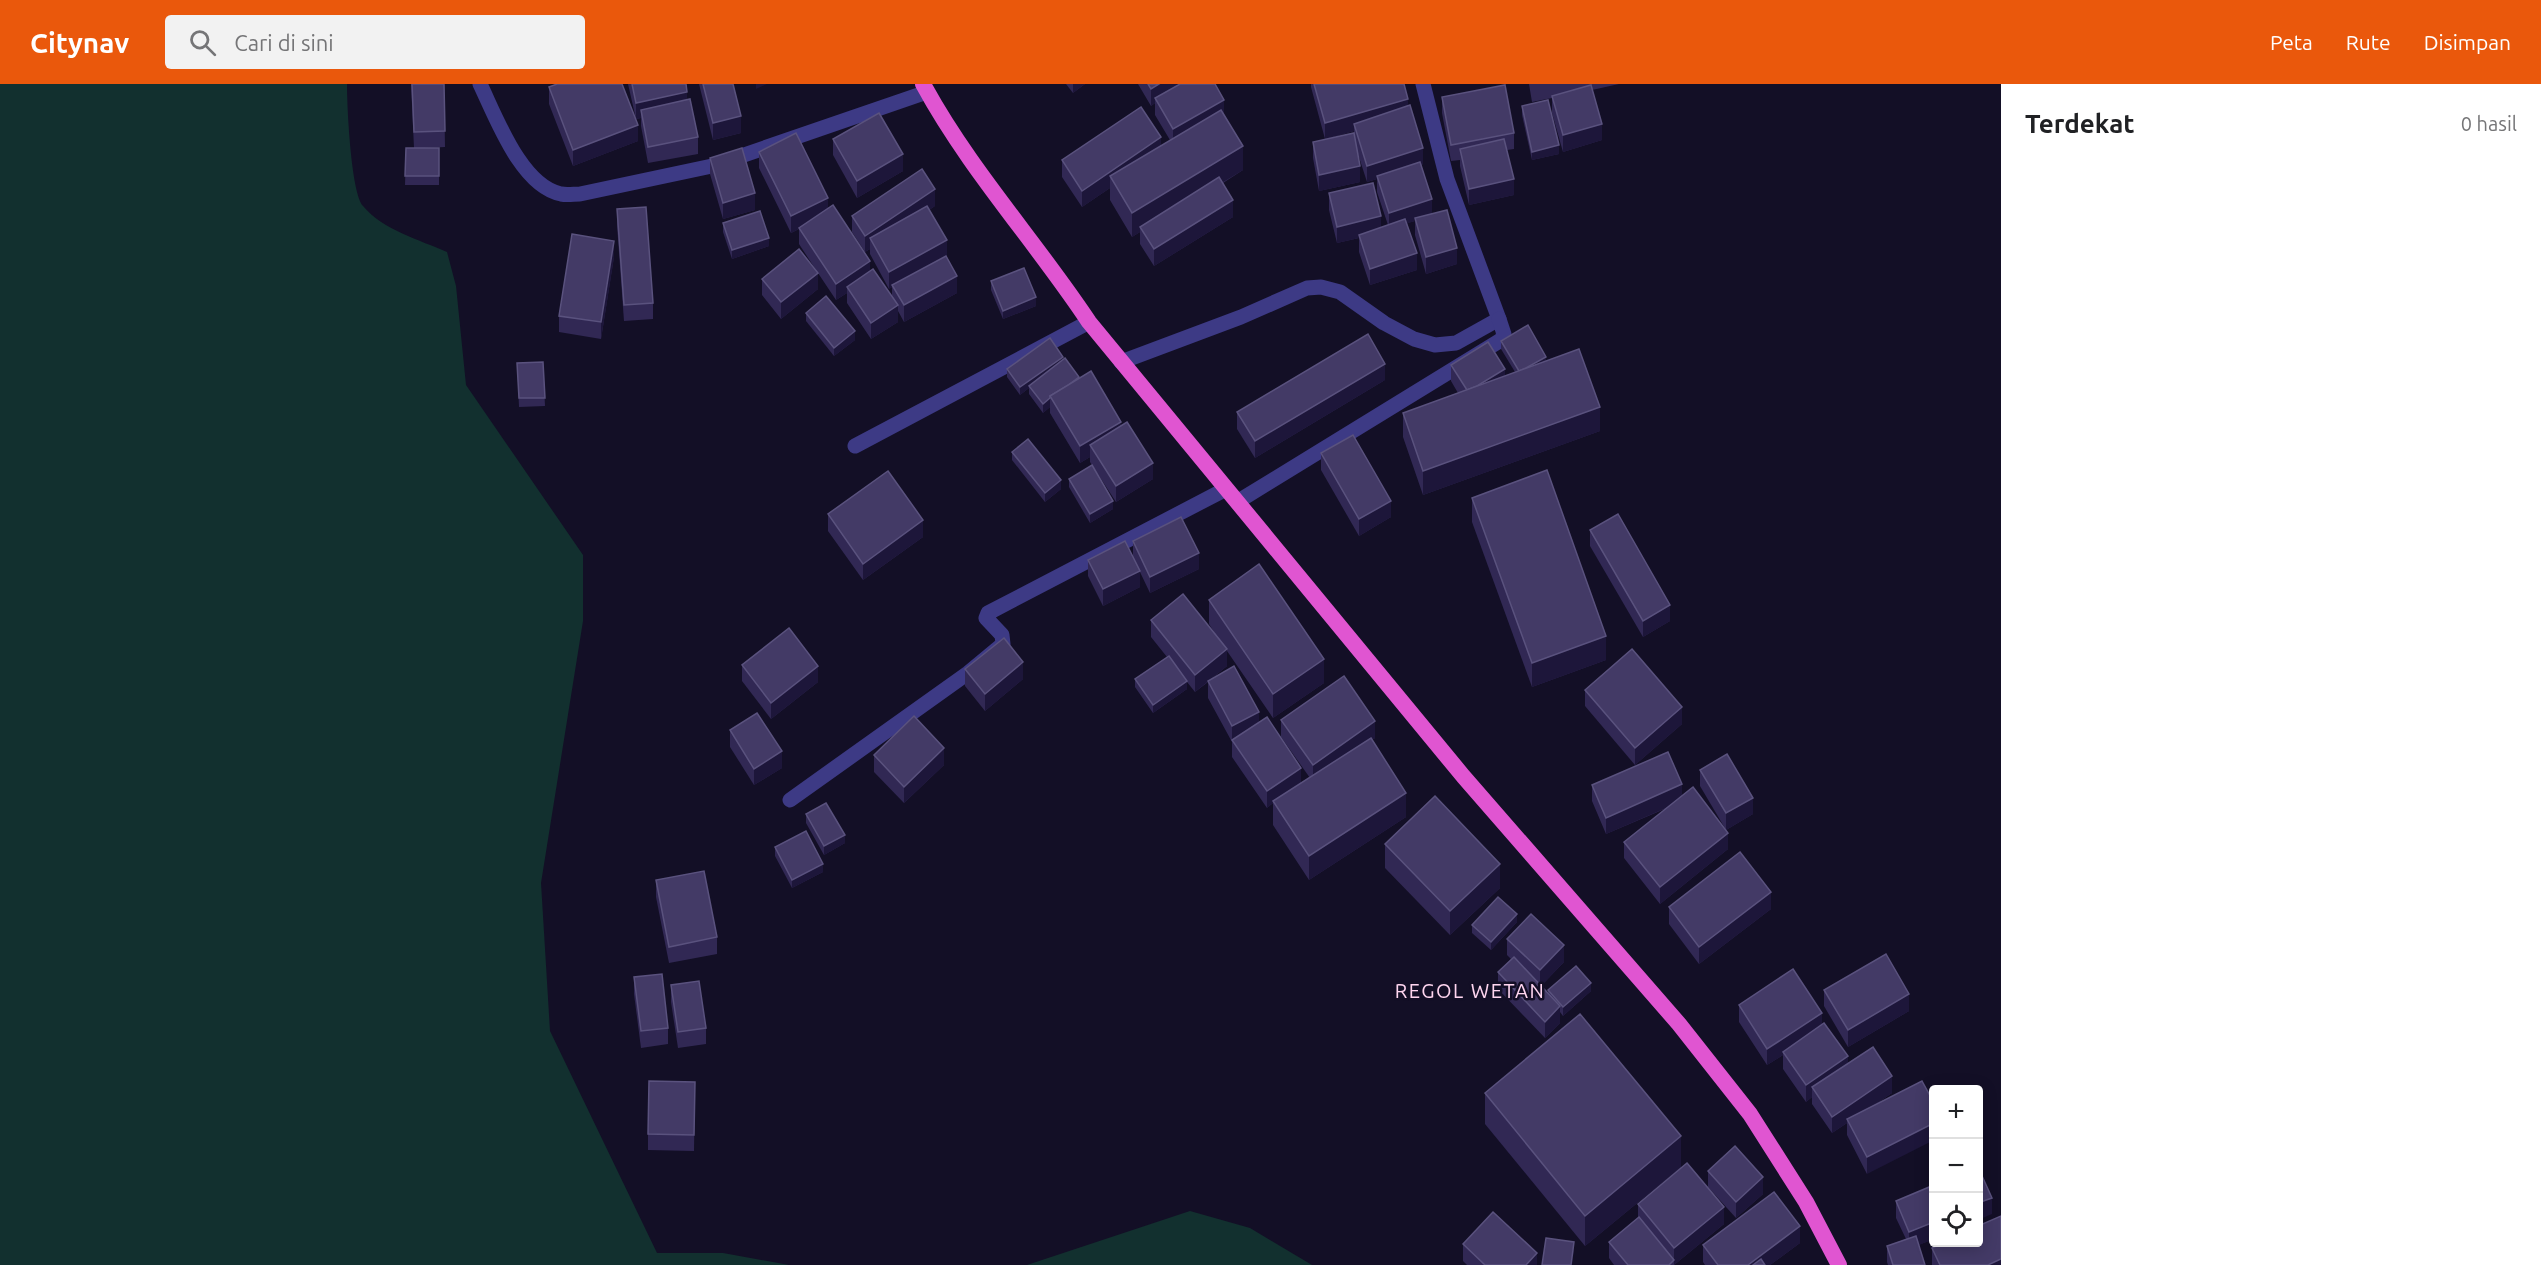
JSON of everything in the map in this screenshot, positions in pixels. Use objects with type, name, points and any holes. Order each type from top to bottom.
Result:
[{"type":"highway","points":[[925,88],[984,177],[1062,281],[1089,322],[1121,362],[1463,776],[1679,1024],[1750,1114],[1806,1202],[1839,1265]]},
{"type":"street","points":[[480,84],[514,152],[528,173],[560,194],[580,194],[712,166],[925,88]]},
{"type":"street","points":[[790,800],[968,673],[1003,644],[1002,635],[987,618],[988,613],[1232,496],[1501,340],[1504,334],[1499,319],[1446,179],[1423,84]]},
{"type":"street","points":[[1121,362],[1241,317],[1308,288],[1321,287],[1340,292],[1384,323],[1414,339],[1435,345],[1456,343],[1499,319]]},
{"type":"street","points":[[855,446],[1089,322]]},
{"type":"green space","points":[[0,84],[347,84],[355,184],[363,206],[391,228],[447,252],[456,286],[466,385],[583,555],[583,621],[541,883],[550,1031],[657,1253],[723,1253],[789,1265],[0,1265]]},
{"type":"green space","points":[[1190,1211],[1250,1228],[1312,1265],[1027,1265]]},
{"type":"building","points":[[412,84],[444,84],[445,131],[414,132]]},
{"type":"building","points":[[557,84],[622,84],[638,125],[573,150],[549,87]]},
{"type":"building","points":[[632,84],[686,84],[687,92],[636,103]]},
{"type":"building","points":[[703,84],[733,84],[741,116],[713,123]]},
{"type":"building","points":[[1148,84],[1159,84],[1151,89]]},
{"type":"building","points":[[1180,84],[1215,84],[1224,100],[1173,129],[1155,98]]},
{"type":"building","points":[[1314,84],[1404,84],[1408,99],[1325,123]]},
{"type":"building","points":[[1505,85],[1514,133],[1451,145],[1442,97]]},
{"type":"building","points":[[1591,85],[1602,124],[1563,135],[1552,96]]},
{"type":"building","points":[[690,99],[698,137],[648,147],[641,110]]},
{"type":"building","points":[[1548,100],[1559,145],[1532,152],[1522,106]]},
{"type":"building","points":[[1410,105],[1423,148],[1367,166],[1354,124]]},
{"type":"building","points":[[1141,107],[1161,137],[1082,191],[1062,160]]},
{"type":"building","points":[[1221,110],[1243,146],[1132,213],[1110,176]]},
{"type":"building","points":[[879,113],[903,154],[857,181],[833,139]]},
{"type":"building","points":[[796,133],[828,198],[791,216],[759,152]]},
{"type":"building","points":[[1354,133],[1360,166],[1319,175],[1313,142]]},
{"type":"building","points":[[1504,139],[1514,179],[1469,189],[1460,149]]},
{"type":"building","points":[[406,148],[439,148],[439,176],[405,176]]},
{"type":"building","points":[[742,148],[755,193],[723,203],[710,158]]},
{"type":"building","points":[[1420,162],[1432,199],[1389,213],[1377,176]]},
{"type":"building","points":[[922,169],[935,189],[865,236],[852,216]]},
{"type":"building","points":[[1219,177],[1233,200],[1154,249],[1140,227]]},
{"type":"building","points":[[1373,183],[1381,216],[1337,227],[1329,193]]},
{"type":"building","points":[[833,205],[870,261],[836,284],[799,228]]},
{"type":"building","points":[[927,206],[947,240],[889,272],[870,238]]},
{"type":"building","points":[[646,207],[653,303],[624,305],[617,209]]},
{"type":"building","points":[[1447,210],[1457,248],[1426,257],[1415,218]]},
{"type":"building","points":[[760,211],[769,238],[732,250],[723,223]]},
{"type":"building","points":[[1405,219],[1417,253],[1370,269],[1359,235]]},
{"type":"building","points":[[572,234],[614,241],[601,322],[559,316]]},
{"type":"building","points":[[799,249],[818,273],[781,302],[762,279]]},
{"type":"building","points":[[946,256],[957,276],[904,305],[892,285]]},
{"type":"building","points":[[1024,268],[1036,297],[1003,311],[991,281]]},
{"type":"building","points":[[873,269],[898,305],[871,323],[847,287]]},
{"type":"building","points":[[826,296],[855,331],[834,348],[806,313]]},
{"type":"building","points":[[1528,325],[1546,357],[1519,371],[1501,341]]},
{"type":"building","points":[[1368,334],[1385,364],[1255,441],[1237,412]]},
{"type":"building","points":[[1050,338],[1063,357],[1020,387],[1007,369]]},
{"type":"building","points":[[1488,342],[1505,369],[1467,390],[1451,365]]},
{"type":"building","points":[[1579,349],[1600,407],[1423,471],[1403,413]]},
{"type":"building","points":[[1065,358],[1079,377],[1050,396],[1043,404],[1029,386]]},
{"type":"building","points":[[543,362],[545,398],[519,398],[517,363]]},
{"type":"building","points":[[1091,371],[1121,422],[1080,446],[1050,396]]},
{"type":"building","points":[[1127,422],[1153,463],[1116,486],[1090,445]]},
{"type":"building","points":[[1353,435],[1391,501],[1359,519],[1321,453]]},
{"type":"building","points":[[1028,439],[1061,480],[1045,493],[1012,452]]},
{"type":"building","points":[[1092,465],[1113,501],[1090,514],[1069,479]]},
{"type":"building","points":[[1547,470],[1606,636],[1532,663],[1472,498]]},
{"type":"building","points":[[888,471],[923,520],[863,564],[828,514]]},
{"type":"building","points":[[1618,514],[1670,605],[1643,621],[1590,530]]},
{"type":"building","points":[[1181,517],[1199,553],[1150,577],[1133,541]]},
{"type":"building","points":[[1125,541],[1140,571],[1103,589],[1088,560]]},
{"type":"building","points":[[1259,564],[1324,659],[1273,694],[1209,600]]},
{"type":"building","points":[[1183,594],[1227,649],[1195,675],[1151,620]]},
{"type":"building","points":[[789,628],[818,666],[771,703],[742,665]]},
{"type":"building","points":[[1004,638],[1023,662],[985,694],[965,669]]},
{"type":"building","points":[[1632,649],[1682,707],[1635,748],[1585,690]]},
{"type":"building","points":[[1169,656],[1187,681],[1153,705],[1135,679]]},
{"type":"building","points":[[1234,666],[1259,712],[1232,726],[1208,681]]},
{"type":"building","points":[[1344,676],[1375,721],[1313,765],[1281,720]]},
{"type":"building","points":[[757,713],[782,751],[754,769],[730,730]]},
{"type":"building","points":[[914,716],[944,748],[904,787],[874,755]]},
{"type":"building","points":[[1267,717],[1301,768],[1267,791],[1232,740]]},
{"type":"building","points":[[1371,738],[1406,793],[1309,856],[1273,801]]},
{"type":"building","points":[[1668,752],[1682,784],[1606,818],[1592,785]]},
{"type":"building","points":[[1727,754],[1753,798],[1726,813],[1700,770]]},
{"type":"building","points":[[1693,787],[1728,833],[1660,887],[1624,842]]},
{"type":"building","points":[[1435,796],[1500,864],[1450,911],[1385,844]]},
{"type":"building","points":[[826,803],[845,835],[824,846],[806,814]]},
{"type":"building","points":[[806,831],[823,864],[792,880],[775,847]]},
{"type":"building","points":[[1740,852],[1771,892],[1699,947],[1669,907]]},
{"type":"building","points":[[704,871],[717,937],[669,947],[656,880]]},
{"type":"building","points":[[1498,897],[1517,914],[1491,942],[1472,925]]},
{"type":"building","points":[[1531,914],[1564,945],[1540,970],[1507,939]]},
{"type":"building","points":[[1886,954],[1909,994],[1848,1030],[1824,990]]},
{"type":"building","points":[[1514,957],[1560,1006],[1545,1022],[1498,972]]},
{"type":"building","points":[[1576,966],[1591,983],[1563,1007],[1548,990]]},
{"type":"building","points":[[1793,969],[1822,1013],[1767,1049],[1739,1005]]},
{"type":"building","points":[[662,974],[668,1028],[641,1031],[634,977]]},
{"type":"building","points":[[699,981],[706,1028],[678,1032],[671,985]]},
{"type":"building","points":[[1580,1014],[1681,1136],[1585,1216],[1485,1093]]},
{"type":"building","points":[[1824,1023],[1848,1056],[1806,1085],[1783,1052]]},
{"type":"building","points":[[1873,1047],[1892,1076],[1832,1117],[1812,1087]]},
{"type":"building","points":[[649,1081],[695,1082],[694,1135],[648,1134]]},
{"type":"building","points":[[1922,1081],[1929,1094],[1929,1126],[1867,1157],[1847,1119]]},
{"type":"building","points":[[1735,1146],[1763,1177],[1736,1202],[1708,1171]]},
{"type":"building","points":[[1687,1163],[1724,1207],[1674,1248],[1638,1204]]},
{"type":"building","points":[[1983,1178],[1992,1198],[1983,1201]]},
{"type":"building","points":[[1929,1187],[1929,1224],[1909,1232],[1896,1201]]},
{"type":"building","points":[[1774,1192],[1800,1226],[1748,1265],[1718,1265],[1703,1245]]},
{"type":"building","points":[[1493,1212],[1537,1253],[1526,1265],[1485,1265],[1463,1244]]},
{"type":"building","points":[[2001,1216],[2001,1259],[1988,1265],[1940,1265],[1932,1248],[1983,1247],[1983,1224]]},
{"type":"building","points":[[1639,1217],[1674,1260],[1669,1265],[1628,1265],[1609,1242]]},
{"type":"building","points":[[1916,1236],[1925,1265],[1893,1265],[1887,1246]]},
{"type":"building","points":[[1546,1238],[1574,1242],[1571,1265],[1542,1265]]},
{"type":"building","points":[[1761,1259],[1765,1265],[1753,1265]]},
{"type":"district","name":"REGOL WETAN","points":[[1470,990]]}]
